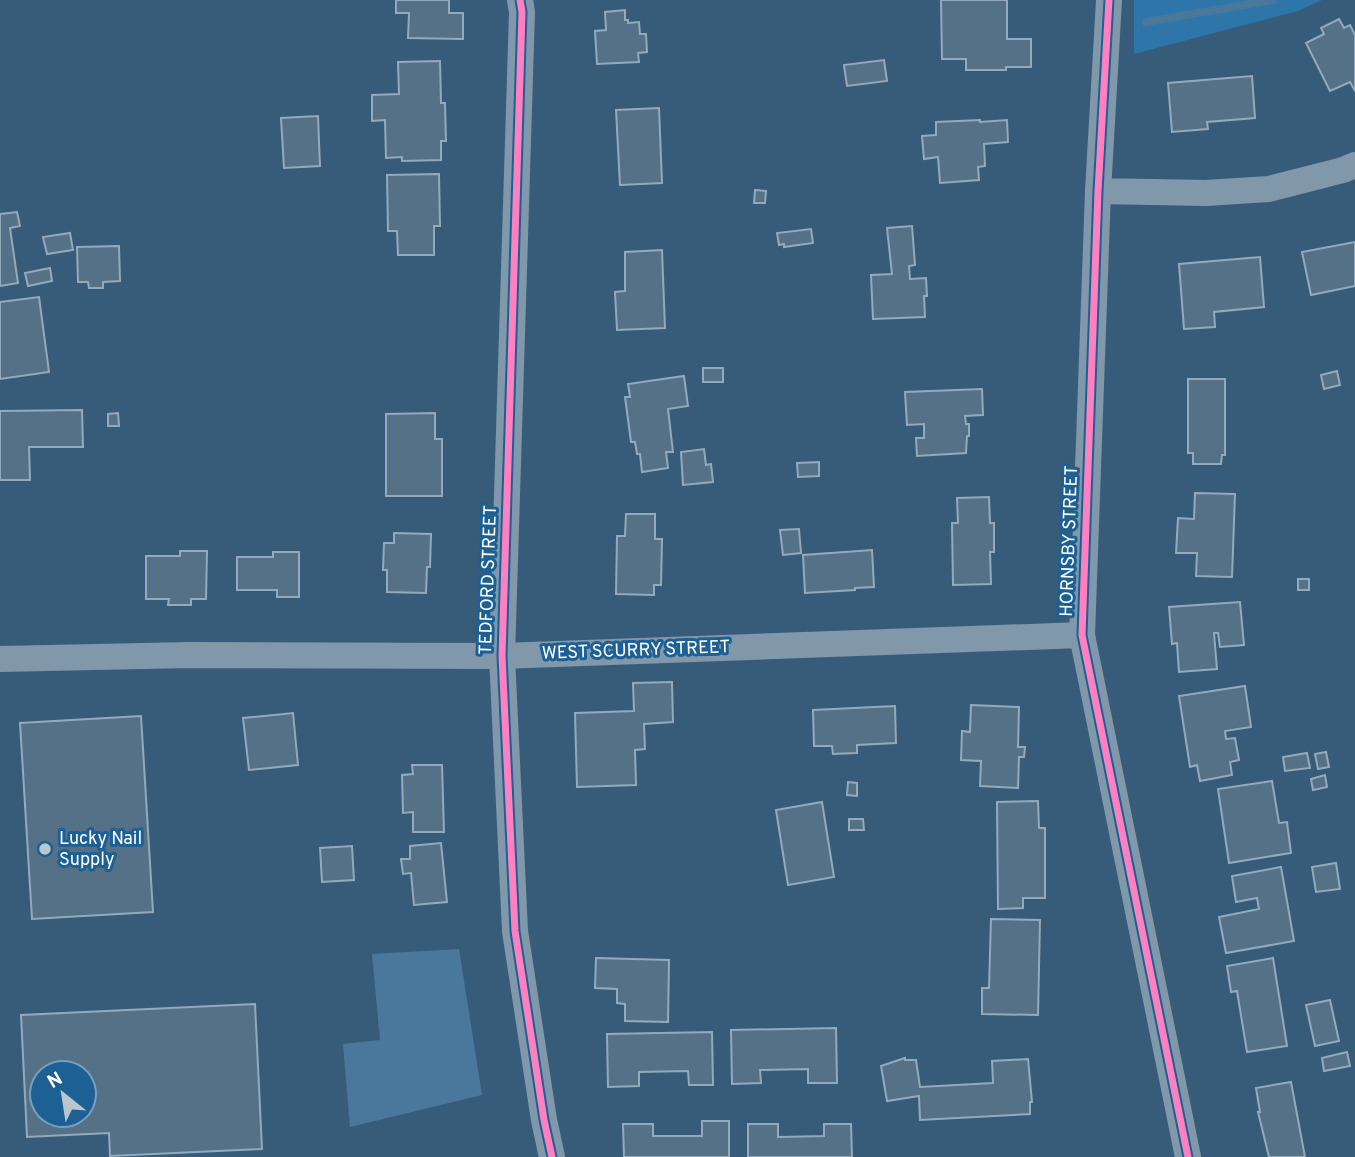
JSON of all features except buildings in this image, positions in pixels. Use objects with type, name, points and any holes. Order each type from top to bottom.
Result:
[{"type":"street","name":"TEDFORD STREET","points":[[520,0],[522,25],[502,656],[514,931],[552,1157]]},
{"type":"street","name":"HORNSBY STREET","points":[[1109,0],[1098,191],[1082,635],[1188,1157]]},
{"type":"street","points":[[1098,191],[1206,193],[1269,189],[1355,165]]},
{"type":"street","name":"WEST SCURRY STREET","points":[[0,659],[190,655],[502,656],[1082,635]]},
{"type":"shaded area","points":[[1134,0],[1322,0],[1298,11],[1134,54]]},
{"type":"shaded area","points":[[459,949],[482,1095],[350,1127],[343,1044],[380,1040],[372,954]]},
{"type":"waterway","points":[[1146,22],[1273,0]]},
{"type":"cycle path","points":[[520,0],[522,12],[502,656],[515,931],[552,1157]]},
{"type":"cycle path","points":[[1109,0],[1098,191],[1082,635],[1188,1157]]},
{"type":"place","name":"Lucky Nail Supply","points":[[45,849]]}]
